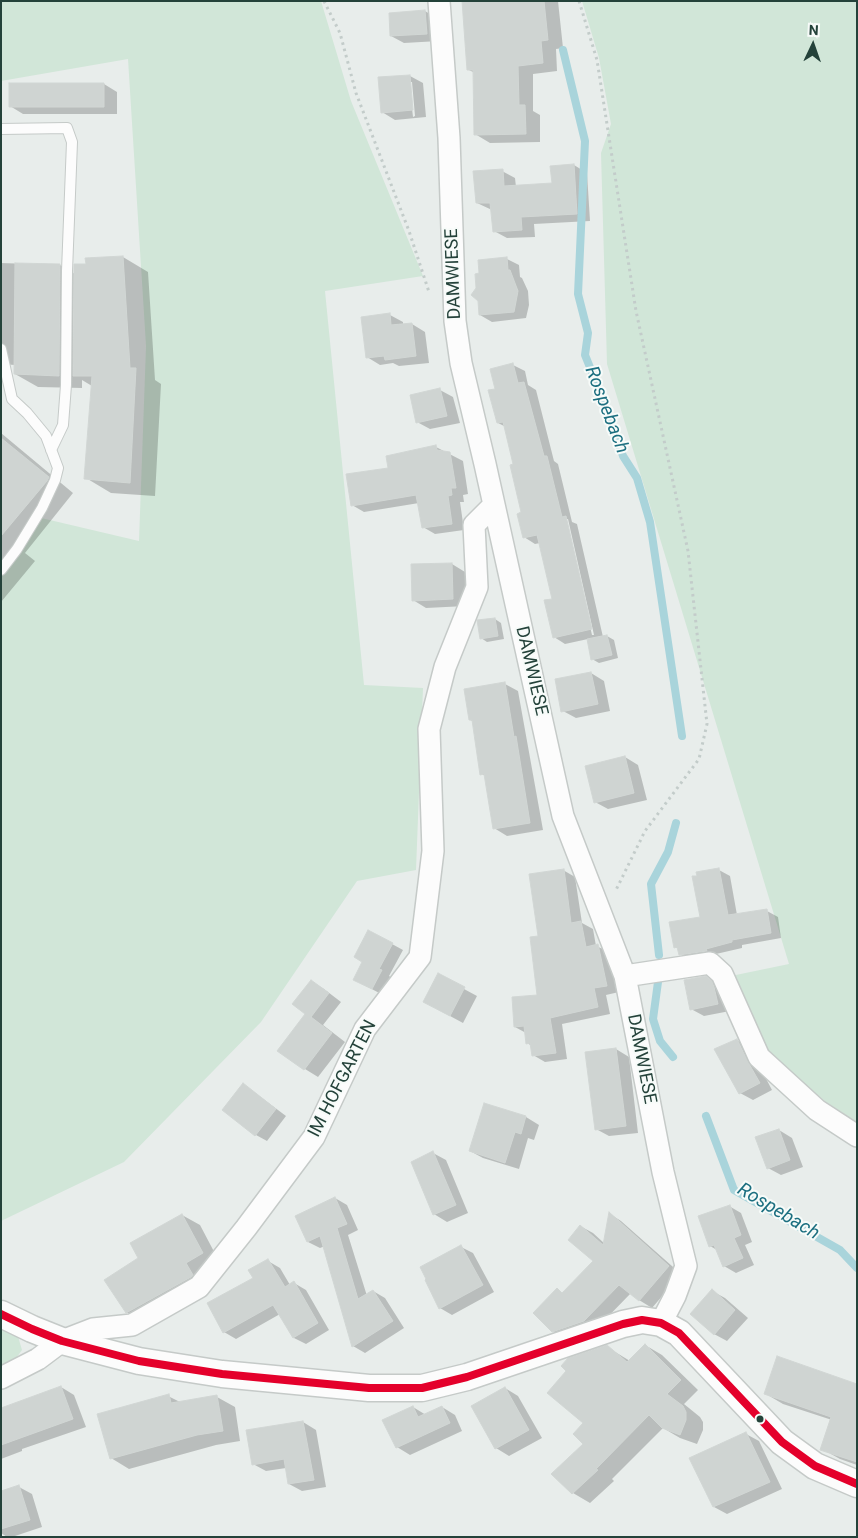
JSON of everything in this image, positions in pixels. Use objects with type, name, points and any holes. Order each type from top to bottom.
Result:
[{"type":"street","name":"DAMWIESE","points":[[438,1],[449,138],[455,321],[461,363],[564,816],[625,976],[663,1172],[686,1266],[675,1296],[661,1323]]},
{"type":"street","name":"IM HOFGARTEN","points":[[1,1378],[38,1359],[62,1341],[94,1329],[132,1325],[199,1287],[314,1137],[365,1029],[420,957],[433,851],[429,729],[445,666],[477,586],[474,525],[494,506]]},
{"type":"street","points":[[625,976],[710,963],[722,974],[759,1057],[817,1110],[857,1136]]},
{"type":"street","points":[[1,1314],[62,1341],[139,1361],[222,1374],[369,1388],[422,1388],[467,1377],[623,1324],[642,1320],[661,1323],[679,1333],[782,1442],[815,1466],[857,1484]]},
{"type":"lane","points":[[1,129],[67,128],[72,142],[67,271],[66,384],[63,425],[51,450]]},
{"type":"lane","points":[[1,348],[12,399],[28,413],[46,436],[58,468],[55,480],[42,508],[17,549],[1,570]]},
{"type":"path","points":[[324,1],[340,33],[356,93],[409,231],[430,295]]},
{"type":"path","points":[[578,1],[597,60],[636,311],[688,552],[707,724],[699,759],[645,831],[603,917]]},
{"type":"green space","points":[[1,1],[321,1],[351,101],[423,276],[325,291],[364,685],[423,688],[416,870],[357,881],[261,1022],[124,1162],[1,1221],[1,568],[37,517],[139,541],[146,346],[128,59],[1,81]]},
{"type":"green space","points":[[582,1],[857,1],[857,1122],[826,1102],[767,1052],[731,976],[789,964],[607,364],[601,153],[611,124],[599,58]]},
{"type":"green space","points":[[1,1324],[17,1333],[22,1350],[6,1372],[1,1374]]},
{"type":"building","points":[[462,1],[544,1],[548,40],[541,41],[543,63],[518,66],[519,105],[525,105],[526,134],[474,135],[473,70],[467,70]]},
{"type":"building","points":[[425,10],[427,34],[390,36],[389,13]]},
{"type":"building","points":[[410,75],[413,110],[381,113],[378,77]]},
{"type":"building","points":[[9,83],[104,83],[104,107],[9,107]]},
{"type":"building","points":[[574,164],[577,214],[521,217],[522,230],[493,232],[490,203],[476,203],[473,171],[503,169],[504,186],[552,183],[550,166]]},
{"type":"building","points":[[123,256],[130,368],[136,368],[130,483],[84,479],[92,376],[73,376],[74,264],[86,264],[85,258]]},
{"type":"building","points":[[507,257],[508,270],[510,270],[518,291],[514,312],[479,315],[478,301],[471,295],[476,288],[475,274],[479,273],[478,260]]},
{"type":"building","points":[[15,263],[60,264],[59,376],[14,374]]},
{"type":"building","points":[[390,313],[391,325],[412,323],[416,356],[385,360],[384,356],[366,358],[361,317]]},
{"type":"building","points":[[513,363],[518,383],[524,382],[544,456],[547,456],[562,517],[566,516],[592,629],[553,638],[544,600],[552,599],[537,535],[523,538],[517,514],[521,512],[510,465],[513,464],[503,422],[497,423],[488,390],[495,389],[490,369]]},
{"type":"building","points":[[440,388],[447,416],[416,423],[410,395]]},
{"type":"building","points":[[1,438],[49,477],[1,536]]},
{"type":"building","points":[[436,445],[437,450],[450,452],[456,488],[451,488],[452,495],[448,496],[452,524],[422,528],[416,495],[351,506],[346,474],[388,468],[386,456]]},
{"type":"building","points":[[452,563],[453,599],[412,601],[411,564]]},
{"type":"building","points":[[495,618],[498,636],[480,639],[477,620]]},
{"type":"building","points":[[607,635],[612,655],[591,660],[587,639]]},
{"type":"building","points":[[591,672],[598,704],[561,712],[555,679]]},
{"type":"building","points":[[505,682],[530,823],[493,829],[484,774],[480,775],[472,720],[469,720],[464,689]]},
{"type":"building","points":[[625,756],[634,793],[594,803],[585,766]]},
{"type":"building","points":[[719,868],[728,915],[767,909],[771,933],[732,940],[732,942],[706,949],[707,951],[679,955],[677,947],[674,948],[669,922],[700,917],[692,876],[697,876],[696,872]]},
{"type":"building","points":[[564,869],[571,923],[581,921],[586,947],[598,944],[607,986],[594,988],[598,1007],[550,1018],[556,1053],[532,1056],[530,1043],[526,1044],[524,1026],[514,1027],[512,997],[537,995],[530,937],[538,936],[529,874]]},
{"type":"building","points":[[368,930],[393,943],[379,969],[382,970],[372,989],[353,980],[362,962],[354,957]]},
{"type":"building","points":[[438,973],[465,987],[450,1016],[423,1002]]},
{"type":"building","points":[[706,976],[712,981],[718,1004],[690,1010],[684,980]]},
{"type":"building","points":[[311,980],[329,993],[311,1017],[332,1033],[304,1070],[277,1051],[305,1014],[292,1004]]},
{"type":"building","points":[[737,1039],[760,1083],[739,1094],[714,1049]]},
{"type":"building","points":[[616,1048],[626,1126],[595,1130],[585,1052]]},
{"type":"building","points":[[243,1083],[276,1109],[255,1136],[222,1110]]},
{"type":"building","points":[[484,1103],[526,1116],[521,1134],[515,1132],[505,1163],[469,1151]]},
{"type":"building","points":[[779,1129],[790,1160],[767,1169],[755,1137]]},
{"type":"building","points":[[433,1151],[456,1205],[433,1215],[411,1162]]},
{"type":"building","points":[[335,1197],[347,1224],[337,1228],[358,1299],[373,1290],[393,1321],[352,1347],[320,1236],[307,1242],[295,1216]]},
{"type":"building","points":[[730,1205],[741,1235],[734,1238],[743,1258],[723,1267],[714,1245],[709,1247],[698,1216]]},
{"type":"building","points":[[609,1212],[669,1266],[639,1301],[619,1285],[584,1321],[552,1332],[533,1313],[557,1288],[562,1293],[593,1261],[568,1240],[580,1225],[603,1245]]},
{"type":"building","points":[[182,1214],[203,1253],[186,1263],[193,1275],[126,1313],[104,1280],[138,1258],[130,1243]]},
{"type":"building","points":[[461,1245],[483,1285],[439,1309],[420,1267]]},
{"type":"building","points":[[268,1259],[285,1287],[294,1281],[318,1323],[293,1338],[273,1305],[223,1333],[207,1303],[253,1278],[248,1270]]},
{"type":"building","points":[[712,1289],[735,1310],[714,1335],[690,1314]]},
{"type":"building","points":[[645,1344],[681,1380],[667,1394],[683,1406],[686,1412],[686,1420],[680,1435],[662,1428],[649,1415],[596,1469],[598,1470],[572,1494],[551,1474],[583,1444],[573,1434],[583,1423],[547,1393],[566,1371],[561,1366],[568,1358],[607,1345],[627,1362]]},
{"type":"building","points":[[777,1356],[857,1384],[857,1462],[820,1450],[831,1417],[764,1394]]},
{"type":"building","points":[[61,1386],[73,1419],[1,1445],[1,1408]]},
{"type":"building","points":[[505,1387],[529,1430],[495,1449],[471,1406]]},
{"type":"building","points":[[169,1394],[171,1403],[217,1395],[223,1431],[197,1435],[110,1459],[97,1414]]},
{"type":"building","points":[[413,1406],[418,1417],[442,1406],[450,1423],[396,1448],[382,1420]]},
{"type":"building","points":[[303,1421],[314,1480],[288,1484],[284,1459],[252,1465],[246,1430]]},
{"type":"building","points":[[746,1432],[770,1482],[713,1507],[689,1458]]},
{"type":"building","points":[[19,1485],[30,1520],[1,1529],[1,1491]]},
{"type":"waterway","name":"Rospebach","points":[[563,50],[585,141],[578,294],[588,333],[585,355],[623,456],[637,478],[650,522],[682,736]]},
{"type":"waterway","name":"Rospebach","points":[[659,955],[651,884],[668,852],[676,823]]},
{"type":"waterway","name":"Rospebach","points":[[658,982],[653,1019],[660,1041],[673,1057]]},
{"type":"waterway","name":"Rospebach","points":[[706,1116],[734,1190],[840,1250],[857,1268]]},
{"type":"transit line","points":[[1,1314],[62,1341],[139,1361],[222,1374],[369,1388],[422,1388],[467,1377],[623,1324],[642,1320],[661,1323],[679,1333],[782,1442],[815,1466],[857,1484]]}]
